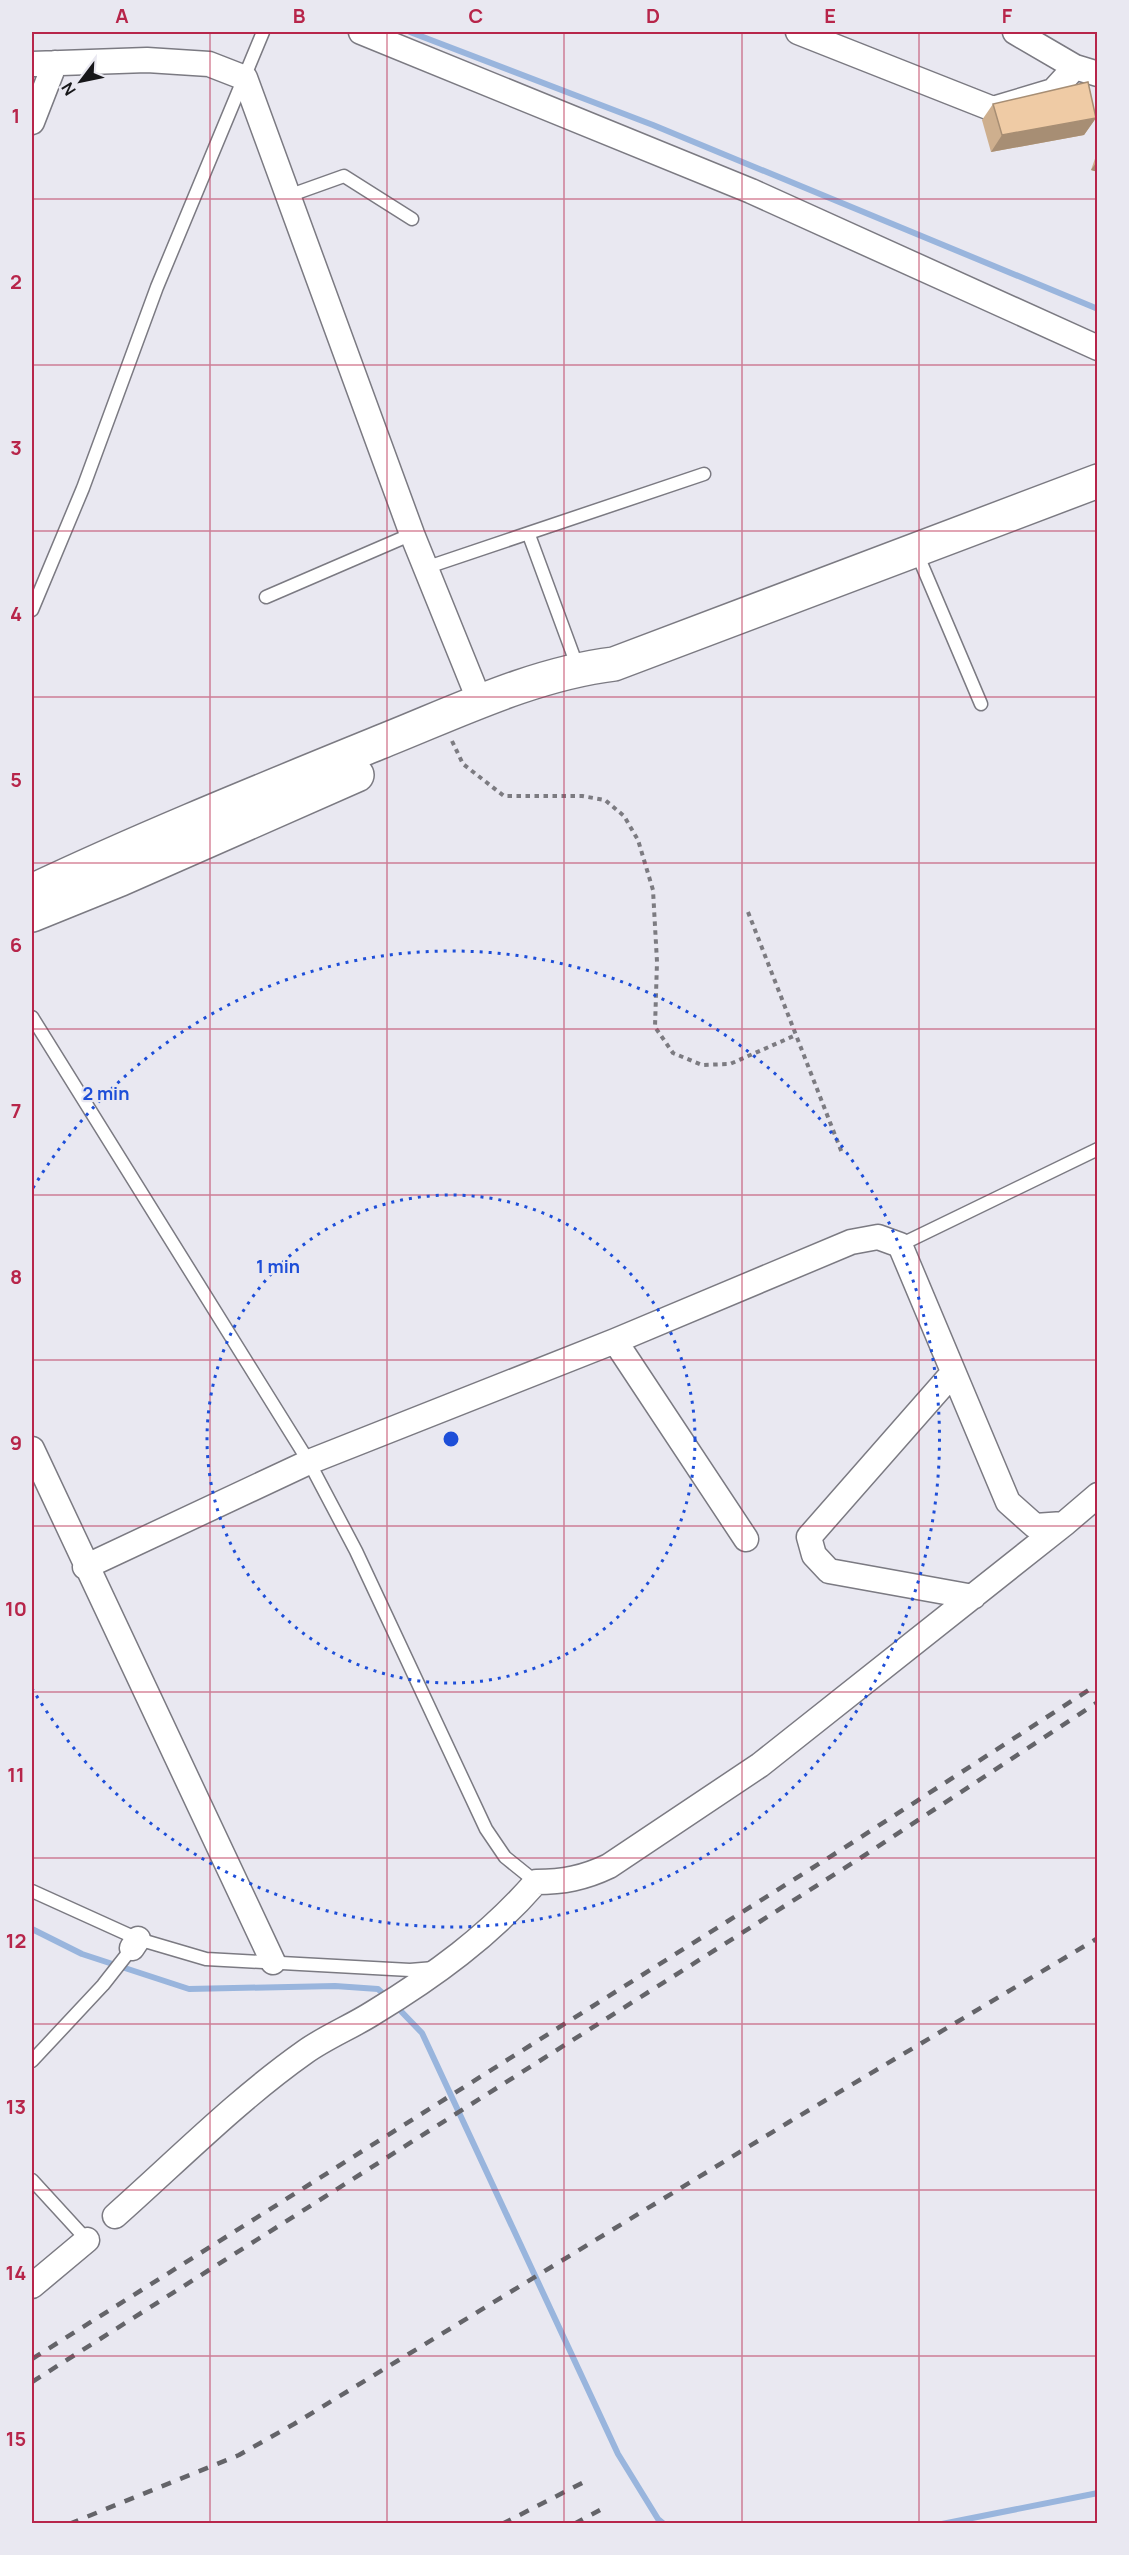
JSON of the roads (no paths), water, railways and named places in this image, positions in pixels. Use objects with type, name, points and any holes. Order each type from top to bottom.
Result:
[{"type":"street","points":[[361,32],[750,191],[1098,348]]},
{"type":"street","points":[[798,32],[993,109],[1053,91],[1086,71]]},
{"type":"street","points":[[1015,32],[1086,71]]},
{"type":"street","points":[[32,122],[43,63],[147,60],[209,64],[245,78],[412,534],[480,702]]},
{"type":"street","points":[[32,915],[121,879],[450,735],[583,684],[614,664],[1098,481]]},
{"type":"street","points":[[32,891],[297,776],[480,702],[578,668],[614,664]]},
{"type":"street","points":[[86,1567],[309,1462],[615,1341],[851,1242],[878,1237],[900,1245],[1008,1502],[1035,1526],[1064,1524]]},
{"type":"street","points":[[615,1341],[746,1539]]},
{"type":"street","points":[[952,1372],[809,1537],[814,1555],[829,1571],[973,1597]]},
{"type":"street","points":[[32,1449],[273,1962]]},
{"type":"street","points":[[115,2217],[262,2084],[308,2050],[370,2015],[448,1966],[491,1929],[536,1882],[565,1882],[588,1876],[609,1866],[760,1765],[1098,1495]]},
{"type":"street","points":[[32,2286],[87,2240]]},
{"type":"lane","points":[[32,610],[83,488],[157,287],[263,32]]},
{"type":"lane","points":[[288,196],[344,176],[412,219]]},
{"type":"lane","points":[[425,568],[529,535],[704,474]]},
{"type":"lane","points":[[266,597],[412,534]]},
{"type":"lane","points":[[529,535],[578,668]]},
{"type":"lane","points":[[916,550],[981,704]]},
{"type":"lane","points":[[32,1017],[309,1462],[356,1551],[486,1829],[505,1857],[536,1882]]},
{"type":"lane","points":[[900,1245],[1098,1149]]},
{"type":"lane","points":[[32,1891],[135,1944],[206,1959],[410,1970],[448,1966]]},
{"type":"lane","points":[[32,2061],[103,1985],[135,1944]]},
{"type":"lane","points":[[32,2180],[87,2240]]},
{"type":"waterway","points":[[410,32],[653,125],[1098,309]]},
{"type":"waterway","points":[[32,1929],[82,1954],[189,1989],[335,1986],[378,1989],[388,1998]]},
{"type":"waterway","points":[[395,2005],[422,2033],[618,2454],[658,2519],[664,2524]]},
{"type":"waterway","points":[[942,2524],[1098,2493]]},
{"type":"railway","points":[[32,2359],[844,1848],[1098,1684]]},
{"type":"railway","points":[[32,2382],[862,1857],[1098,1702]]},
{"type":"railway","points":[[69,2524],[239,2455],[294,2424],[789,2122],[1098,1938]]},
{"type":"railway","points":[[502,2524],[586,2481]]},
{"type":"railway","points":[[574,2524],[600,2510]]}]
